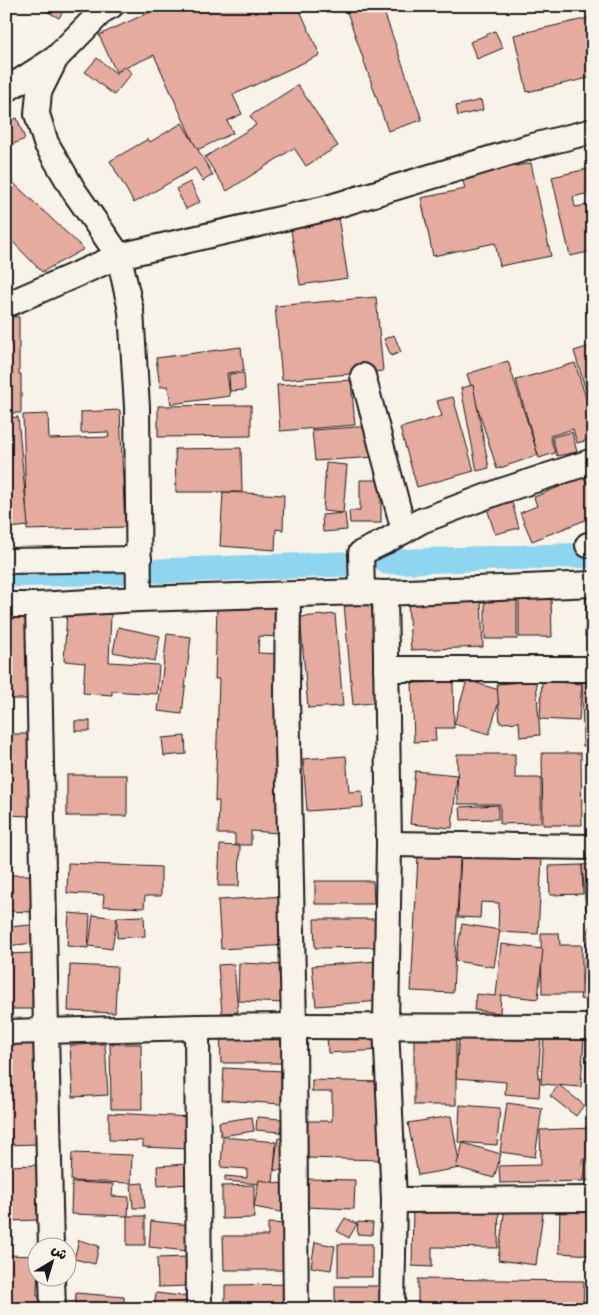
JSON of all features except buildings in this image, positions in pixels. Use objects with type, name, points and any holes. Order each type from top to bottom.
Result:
[{"type":"street","points":[[6,90],[56,58],[104,7]]},
{"type":"street","points":[[56,58],[39,92],[37,114],[46,143],[74,191],[119,256],[130,311],[137,407],[139,599]]},
{"type":"street","points":[[6,305],[119,256],[324,209],[529,147],[593,131]]},
{"type":"street","points":[[364,376],[404,531]]},
{"type":"street","points":[[392,1309],[394,1200],[386,1026],[389,844],[386,669],[373,593],[362,553],[420,521],[501,491],[593,461]]},
{"type":"street","points":[[6,560],[139,559]]},
{"type":"street","points":[[6,605],[593,584]]},
{"type":"street","points":[[288,595],[287,696],[294,1026],[296,1309]]},
{"type":"street","points":[[38,605],[52,1238]]},
{"type":"street","points":[[386,669],[593,669]]},
{"type":"street","points":[[389,844],[593,847]]},
{"type":"street","points":[[6,1032],[294,1026],[593,1027]]},
{"type":"street","points":[[197,1027],[199,1309]]},
{"type":"street","points":[[394,1200],[593,1199]]},
{"type":"street","points":[[52,1288],[53,1309]]},
{"type":"waterway","points":[[387,562],[593,555]]},
{"type":"waterway","points":[[159,571],[342,564]]},
{"type":"waterway","points":[[6,575],[120,572]]}]
